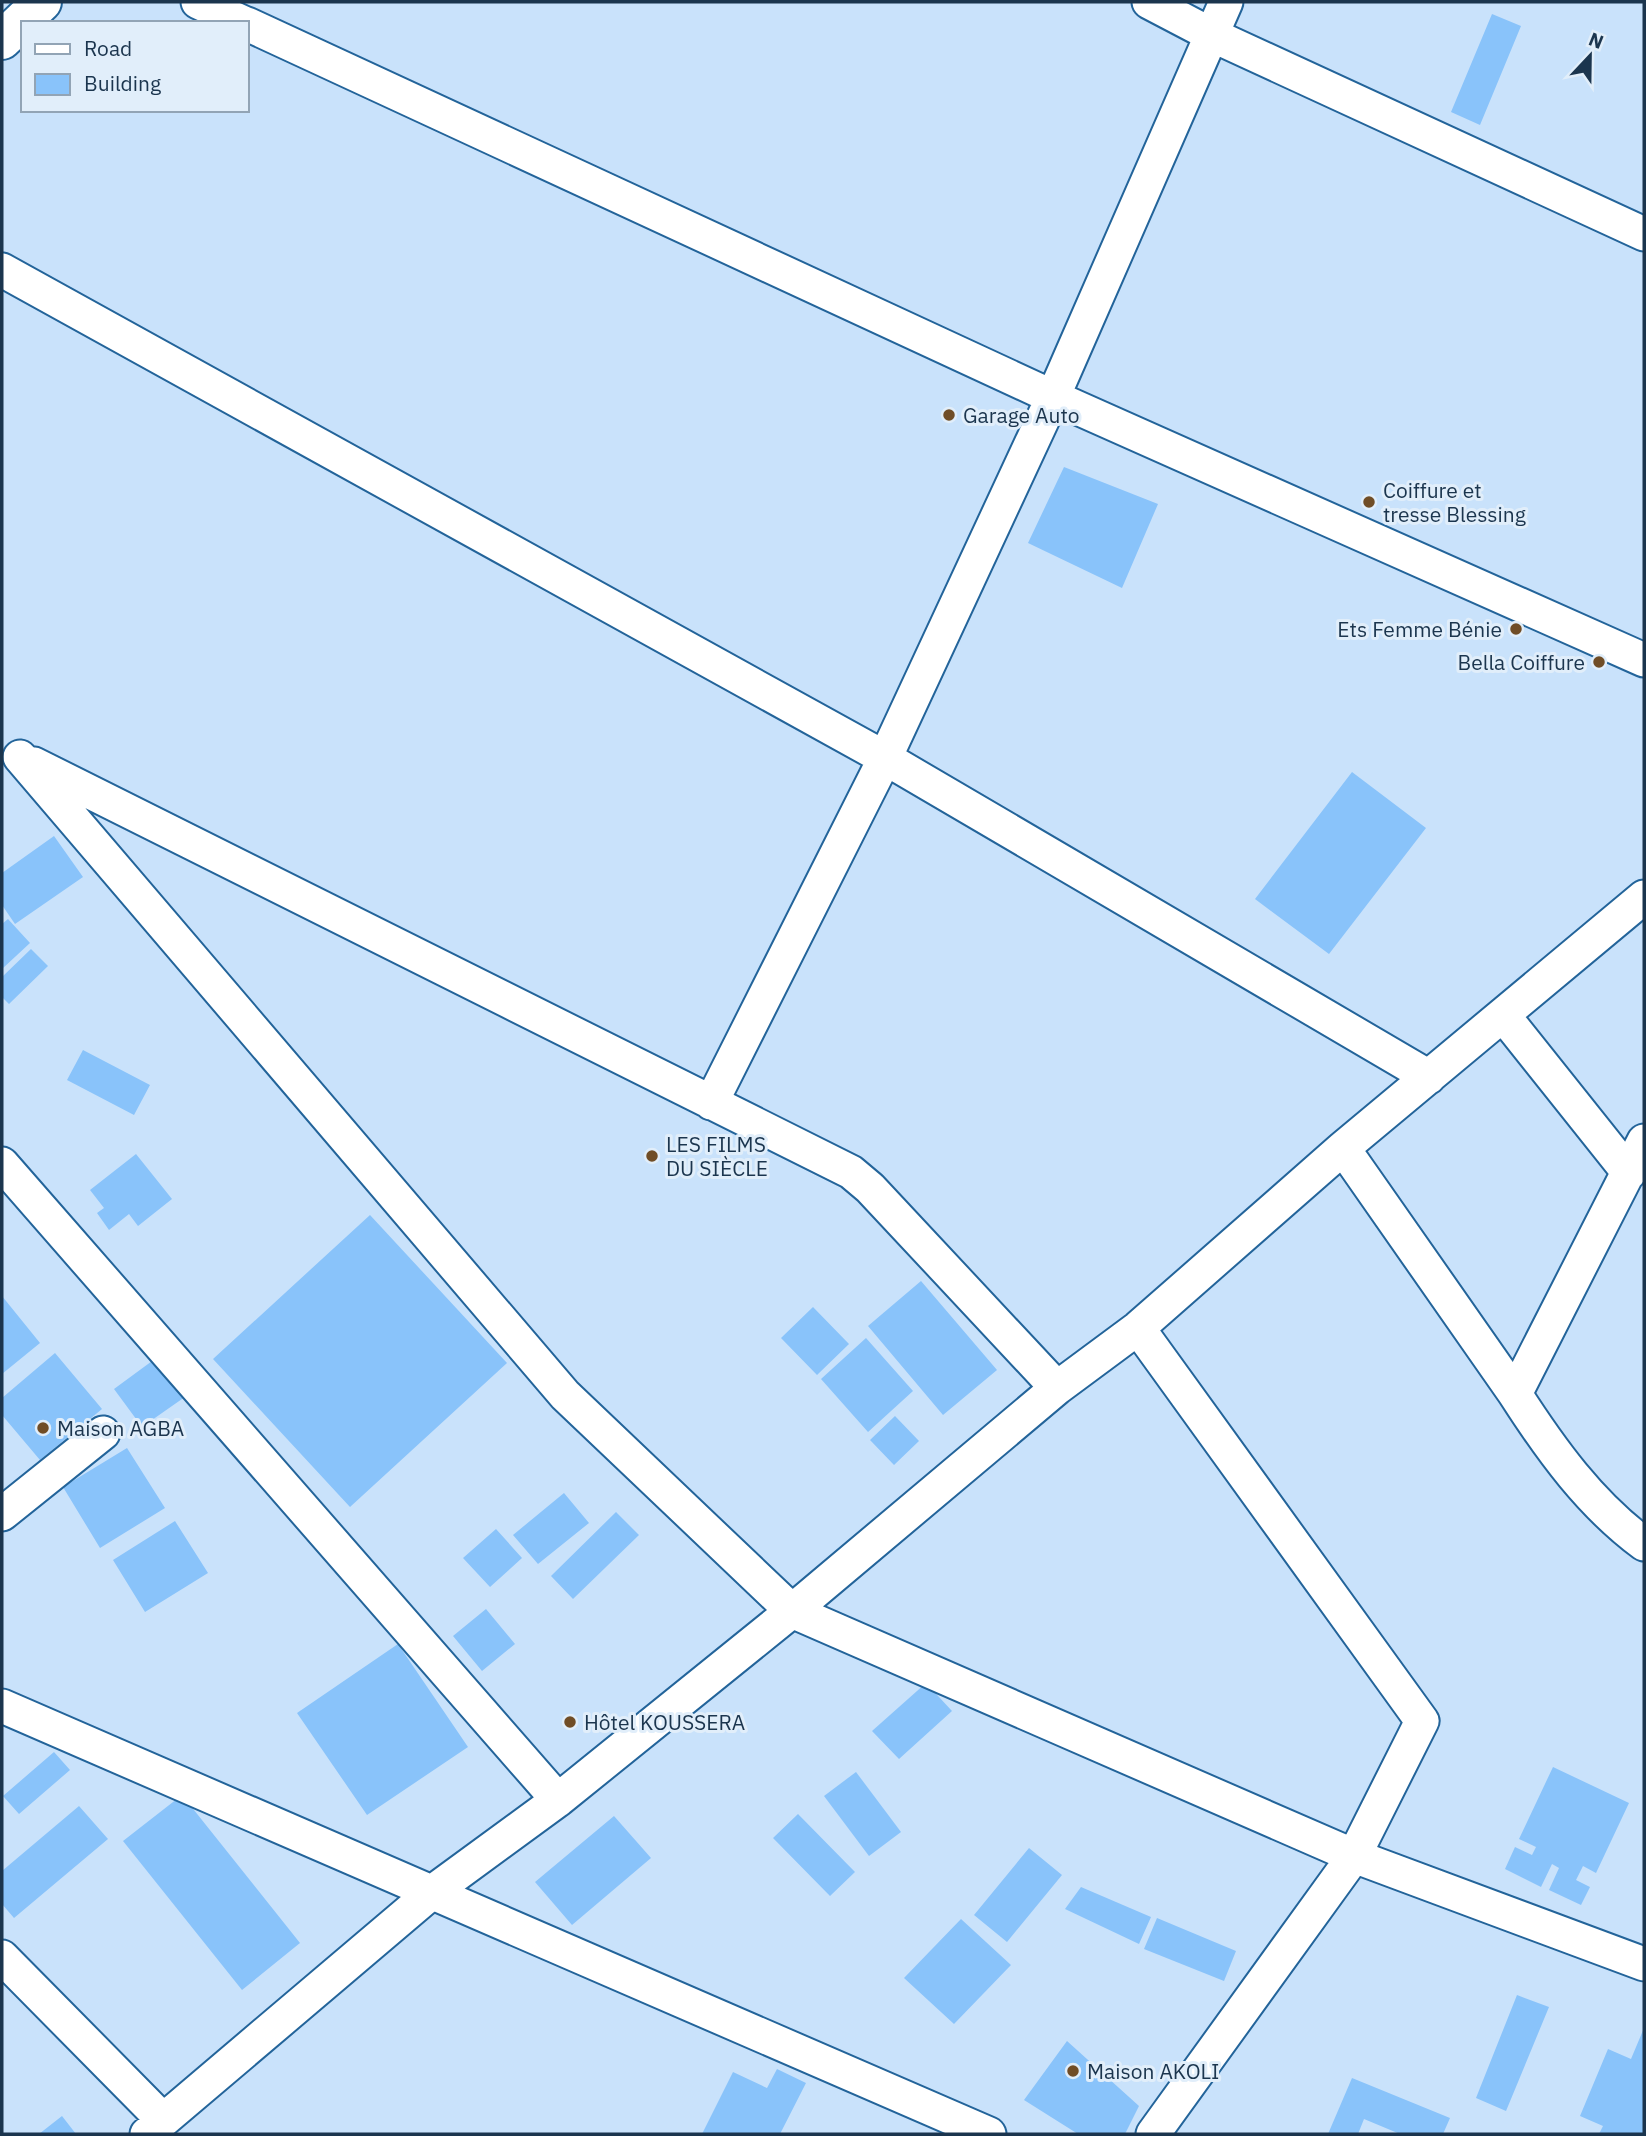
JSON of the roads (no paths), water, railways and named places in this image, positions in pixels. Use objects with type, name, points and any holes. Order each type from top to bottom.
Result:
[{"type":"main road","points":[[22,21],[42,2]]},
{"type":"main road","points":[[2,40],[21,22]]},
{"type":"street","points":[[198,2],[241,21]]},
{"type":"street","points":[[1149,2],[1212,35],[1644,234]]},
{"type":"street","points":[[711,1103],[885,758],[1053,397],[1226,2]]},
{"type":"street","points":[[248,24],[1053,397],[1644,660]]},
{"type":"street","points":[[2,270],[885,758],[1429,1077]]},
{"type":"street","points":[[11,751],[851,1172],[870,1188],[1057,1388]]},
{"type":"street","points":[[11,751],[565,1395],[792,1611],[1354,1856],[1644,1964]]},
{"type":"street","points":[[2,1957],[155,2127],[431,1893],[558,1800],[792,1611],[1057,1388],[1138,1328],[1343,1148],[1644,897]]},
{"type":"street","points":[[1503,1015],[1629,1173]]},
{"type":"street","points":[[1516,1394],[1644,1141]]},
{"type":"street","points":[[1343,1148],[1516,1394],[1547,1443],[1595,1502],[1644,1544]]},
{"type":"street","points":[[2,1164],[558,1800]]},
{"type":"street","points":[[1138,1328],[1422,1721],[1354,1856],[1153,2134]]},
{"type":"street","points":[[2,1514],[103,1433]]},
{"type":"street","points":[[2,1706],[989,2134]]},
{"type":"place","name":"Garage Auto","points":[[949,415]]},
{"type":"place","name":"Coiffure et tresse Blessing","points":[[1369,502]]},
{"type":"place","name":"Ets Femme Bénie","points":[[1516,629]]},
{"type":"place","name":"Bella Coiffure","points":[[1599,662]]},
{"type":"place","name":"LES FILMS DU SIÈCLE","points":[[652,1156]]},
{"type":"place","name":"Maison AGBA","points":[[43,1428]]},
{"type":"place","name":"Hôtel KOUSSERA","points":[[570,1722]]},
{"type":"place","name":"Maison AKOLI","points":[[1073,2071]]}]
